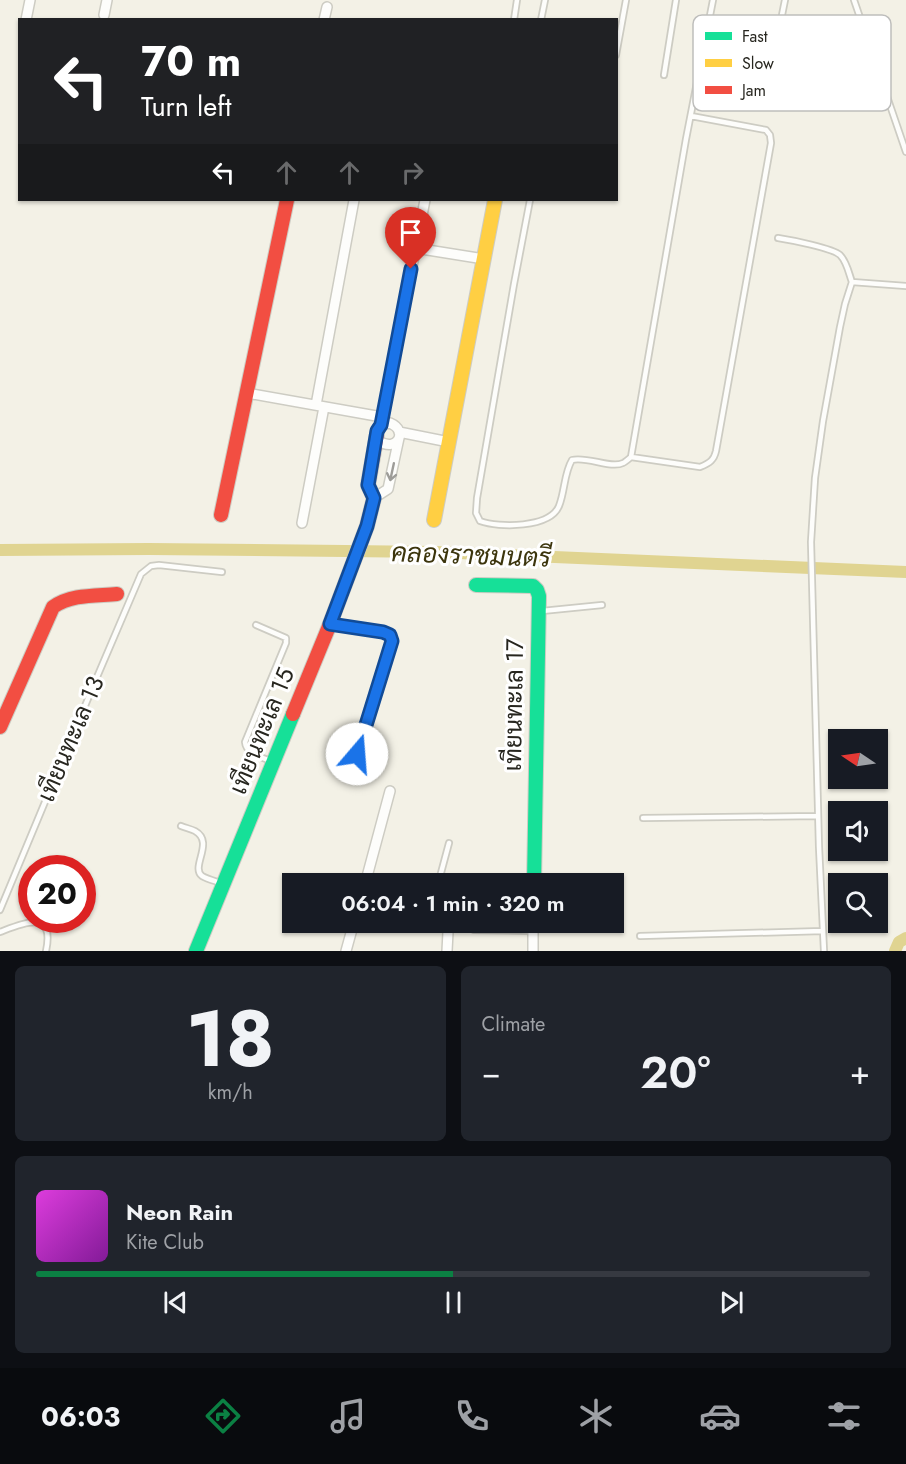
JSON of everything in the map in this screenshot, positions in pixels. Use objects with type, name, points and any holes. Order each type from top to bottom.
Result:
[{"type":"street","points":[[26,18],[30,0]]},
{"type":"street","points":[[104,15],[107,0]]},
{"type":"street","points":[[324,18],[327,7]]},
{"type":"street","points":[[221,515],[287,201]]},
{"type":"street","points":[[302,523],[354,201]]},
{"type":"street","points":[[247,393],[320,406],[380,425],[390,423],[396,426],[399,435],[388,489],[374,498],[368,485],[380,425],[415,248],[425,201]]},
{"type":"street","points":[[434,520],[495,201]]},
{"type":"street","points":[[415,248],[484,259]]},
{"type":"street","points":[[380,425],[379,441],[386,445],[394,444],[399,435]]},
{"type":"street","points":[[399,435],[449,442]]},
{"type":"street","name":"เทียนทะเล 15","points":[[196,951],[330,624],[367,526],[374,498]]},
{"type":"street","name":"เทียนทะเล 17","points":[[476,585],[533,586],[539,596],[534,873]]},
{"type":"street","points":[[0,727],[53,607],[68,598],[117,594]]},
{"type":"street","points":[[368,873],[390,791]]},
{"type":"street","points":[[346,951],[351,933]]},
{"type":"street","points":[[447,951],[448,933]]},
{"type":"street","points":[[533,933],[533,951]]},
{"type":"lane","points":[[514,18],[517,0]]},
{"type":"lane","points":[[541,18],[544,0]]},
{"type":"lane","points":[[618,44],[626,0]]},
{"type":"lane","points":[[664,75],[676,0]]},
{"type":"lane","points":[[710,15],[713,0]]},
{"type":"lane","points":[[782,15],[785,0]]},
{"type":"lane","points":[[854,0],[859,15]]},
{"type":"lane","points":[[530,201],[477,498],[476,513],[480,521],[487,524],[526,524],[552,516],[558,507],[568,466],[572,460],[579,458],[616,464],[624,463],[631,456],[693,106]]},
{"type":"lane","points":[[891,108],[906,152]]},
{"type":"lane","points":[[631,456],[700,467],[714,459],[771,143],[770,135],[766,130],[691,116]]},
{"type":"lane","points":[[778,238],[839,254],[845,262],[852,282],[840,327],[823,421],[815,478],[811,542],[824,951]]},
{"type":"lane","points":[[852,282],[906,286]]},
{"type":"lane","name":"เทียนทะเล 13","points":[[0,910],[141,574],[151,566],[159,565],[222,572]]},
{"type":"lane","points":[[539,611],[602,605]]},
{"type":"lane","points":[[330,624],[383,632],[390,635],[392,641],[350,775]]},
{"type":"lane","points":[[256,625],[286,638],[286,643],[245,742],[245,748],[249,752],[274,762]]},
{"type":"lane","points":[[643,818],[818,816]]},
{"type":"lane","points":[[181,826],[196,832],[202,839],[203,850],[198,867],[199,873],[203,877],[223,884]]},
{"type":"lane","points":[[441,873],[449,843]]},
{"type":"lane","points":[[0,932],[24,923],[40,924],[49,933],[46,951]]},
{"type":"lane","points":[[640,936],[822,931]]},
{"type":"waterway","name":"คลองราชมนตรี","points":[[0,550],[436,552],[906,572]]},
{"type":"waterway","points":[[895,951],[899,942],[906,938]]},
{"type":"traffic: fast","points":[[476,585],[533,586],[539,596],[534,873]]},
{"type":"traffic: fast","points":[[196,951],[293,714]]},
{"type":"traffic: slow","points":[[434,520],[495,201]]},
{"type":"traffic: jam","points":[[221,515],[287,201]]},
{"type":"traffic: jam","points":[[293,714],[367,526],[374,498],[368,485],[377,434]]},
{"type":"traffic: jam","points":[[0,727],[53,607],[76,598],[117,594]]},
{"type":"route","points":[[357,754],[392,641],[390,635],[383,632],[330,624],[367,526],[374,498],[368,485],[411,269]]}]
